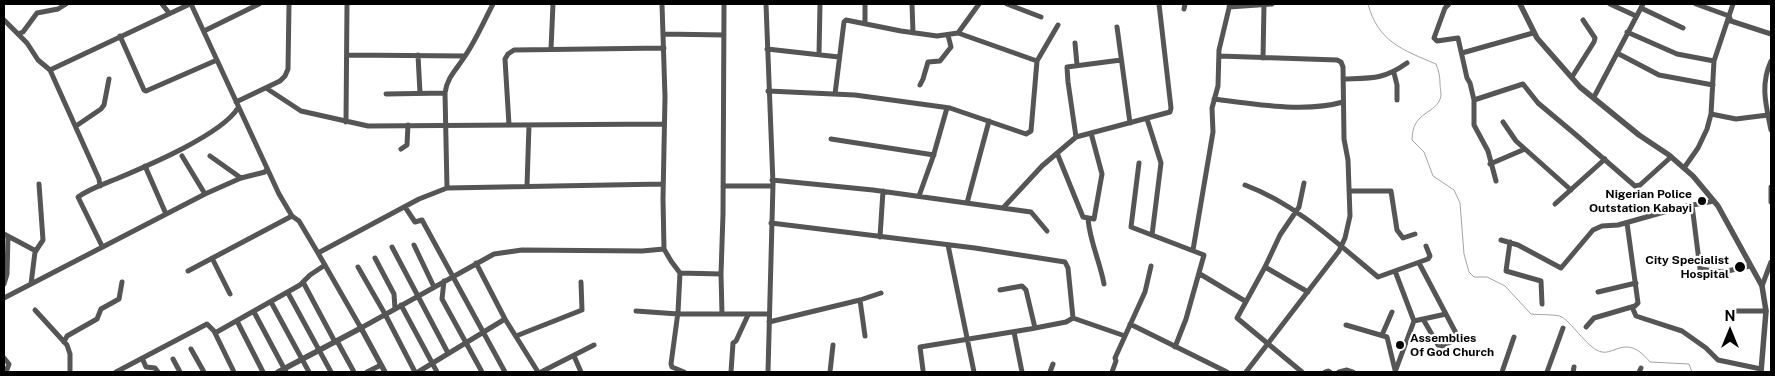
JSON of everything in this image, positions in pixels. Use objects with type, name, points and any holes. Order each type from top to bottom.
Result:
[{"type":"street","points":[[18,34],[23,32],[37,13],[58,9],[66,4]]},
{"type":"street","points":[[162,4],[169,13]]},
{"type":"street","points":[[50,70],[191,4],[279,194],[292,216],[299,221],[385,372]]},
{"type":"street","points":[[204,31],[258,4]]},
{"type":"street","points":[[236,102],[280,81],[285,76],[288,69],[289,4]]},
{"type":"street","points":[[346,122],[347,4]]},
{"type":"street","points":[[447,188],[446,83],[465,56],[493,4]]},
{"type":"street","points":[[551,49],[552,4]]},
{"type":"street","points":[[662,4],[664,48],[664,249],[680,273],[678,314],[671,364],[672,367],[684,372]]},
{"type":"street","points":[[722,314],[724,4]]},
{"type":"street","points":[[766,4],[772,183],[768,372]]},
{"type":"street","points":[[819,54],[820,4]]},
{"type":"street","points":[[864,4],[865,23]]},
{"type":"street","points":[[912,4],[913,33]]},
{"type":"street","points":[[958,33],[979,4]]},
{"type":"street","points":[[1007,4],[1041,17]]},
{"type":"street","points":[[1003,208],[1042,166],[1076,137],[1170,112],[1159,4]]},
{"type":"street","points":[[1193,250],[1213,132],[1212,108],[1218,86],[1219,56],[1230,6],[1272,4]]},
{"type":"street","points":[[1449,4],[1445,8],[1434,38],[1437,41],[1456,37],[1474,100],[1474,125],[1488,151],[1496,182]]},
{"type":"street","points":[[1520,4],[1534,33],[1545,48],[1580,86],[1639,135],[1684,168],[1718,206],[1762,286],[1766,311],[1761,371],[1718,360],[1706,348],[1682,331],[1636,316],[1632,307]]},
{"type":"street","points":[[1610,4],[1636,16]]},
{"type":"street","points":[[1696,4],[1729,16],[1731,21],[1771,34]]},
{"type":"street","points":[[1684,168],[1698,148],[1706,132],[1711,114],[1714,61],[1734,4]]},
{"type":"street","points":[[1263,58],[1264,5]]},
{"type":"street","points":[[1594,97],[1642,6],[1683,28]]},
{"type":"street","points":[[4,20],[27,43],[38,60],[50,70],[99,182]]},
{"type":"street","points":[[835,94],[844,22],[849,20],[936,36],[958,33],[1037,61]]},
{"type":"street","points":[[1572,77],[1595,38],[1583,20]]},
{"type":"street","points":[[768,91],[835,94],[897,100],[947,108],[1026,134],[1031,131],[1037,61],[1058,25]]},
{"type":"street","points":[[1117,27],[1130,123]]},
{"type":"street","points":[[1627,32],[1676,54],[1714,61]]},
{"type":"street","points":[[1462,53],[1534,33]]},
{"type":"street","points":[[663,34],[724,35]]},
{"type":"street","points":[[920,85],[928,62],[940,60],[951,47],[948,35]]},
{"type":"street","points":[[120,36],[146,91],[216,60]]},
{"type":"street","points":[[1075,43],[1077,65]]},
{"type":"street","points":[[509,125],[505,59],[514,50],[664,48]]},
{"type":"street","points":[[768,49],[839,57]]},
{"type":"street","points":[[1618,53],[1659,75],[1713,85]]},
{"type":"street","points":[[347,54],[465,56]]},
{"type":"street","points":[[418,55],[420,93]]},
{"type":"street","points":[[1219,56],[1337,60],[1341,62],[1343,67],[1344,139],[1348,160],[1350,221],[1341,246],[1246,372]]},
{"type":"street","points":[[1076,137],[1067,69],[1069,66],[1122,60]]},
{"type":"street","points":[[1771,61],[1765,74],[1764,90],[1771,130]]},
{"type":"street","points":[[1343,79],[1385,76],[1394,73],[1407,63]]},
{"type":"street","points":[[1394,73],[1397,85],[1397,100]]},
{"type":"street","points":[[76,126],[104,105],[109,79]]},
{"type":"street","points":[[1474,100],[1523,84],[1538,103],[1635,186],[1638,186],[1671,157]]},
{"type":"street","points":[[266,88],[301,112],[368,126],[664,124]]},
{"type":"street","points":[[386,94],[445,93]]},
{"type":"street","points":[[1214,99],[1262,105],[1323,107],[1344,102]]},
{"type":"street","points":[[102,246],[78,197],[99,182],[106,182],[145,166],[214,131],[235,114],[238,108]]},
{"type":"street","points":[[919,196],[934,155],[947,108]]},
{"type":"street","points":[[1711,114],[1736,119],[1768,115]]},
{"type":"street","points":[[1147,119],[1161,164],[1152,235]]},
{"type":"street","points":[[967,203],[989,121]]},
{"type":"street","points":[[1503,122],[1524,149],[1571,190]]},
{"type":"street","points":[[401,149],[407,145],[408,125]]},
{"type":"street","points":[[527,186],[529,125]]},
{"type":"street","points":[[1057,153],[1083,217],[1088,219],[1095,218],[1102,174],[1091,133]]},
{"type":"street","points":[[831,138],[934,155]]},
{"type":"street","points":[[1490,164],[1524,149]]},
{"type":"street","points":[[182,156],[205,194]]},
{"type":"street","points":[[210,156],[241,178]]},
{"type":"street","points":[[1555,204],[1605,159]]},
{"type":"street","points":[[1139,163],[1130,225],[1204,255],[1200,274],[1175,347]]},
{"type":"street","points":[[145,166],[166,214]]},
{"type":"street","points":[[4,290],[4,298],[205,194],[241,178],[265,172],[267,168]]},
{"type":"street","points":[[723,186],[772,183],[883,191],[1033,212],[1047,231]]},
{"type":"street","points":[[1302,372],[1237,319],[1245,300],[1280,235],[1299,206],[1304,183]]},
{"type":"street","points":[[31,284],[36,250],[43,240],[39,184]]},
{"type":"street","points":[[318,253],[405,206],[447,188],[663,184]]},
{"type":"street","points":[[1245,185],[1296,210],[1378,277],[1429,258],[1426,246]]},
{"type":"street","points":[[1771,187],[1771,202]]},
{"type":"street","points":[[880,237],[883,191]]},
{"type":"street","points":[[1349,191],[1391,191],[1397,230],[1403,238],[1415,234]]},
{"type":"street","points":[[1501,240],[1518,245],[1561,268],[1593,230],[1602,226],[1627,223],[1692,205],[1714,201]]},
{"type":"street","points":[[1692,205],[1700,269],[1724,272],[1750,266]]},
{"type":"street","points":[[405,206],[415,222],[422,220],[505,372]]},
{"type":"street","points":[[188,270],[292,216]]},
{"type":"street","points":[[1088,219],[1090,237],[1097,259],[1101,265],[1104,284]]},
{"type":"street","points":[[772,223],[1066,262],[1072,318]]},
{"type":"street","points":[[1586,327],[1594,318],[1632,307],[1638,303],[1627,223]]},
{"type":"street","points":[[4,284],[7,274],[6,235],[36,250]]},
{"type":"street","points":[[1510,242],[1506,271],[1541,281],[1542,304]]},
{"type":"street","points":[[414,245],[434,287]]},
{"type":"street","points":[[948,245],[974,372]]},
{"type":"street","points":[[392,247],[448,353]]},
{"type":"street","points":[[278,372],[285,370],[494,254],[522,250],[664,249]]},
{"type":"street","points":[[212,258],[230,294]]},
{"type":"street","points":[[375,258],[394,294],[395,308]]},
{"type":"street","points":[[1419,262],[1458,338],[1442,346],[1438,345],[1423,319]]},
{"type":"street","points":[[1762,286],[1771,262]]},
{"type":"street","points":[[476,263],[505,319],[540,372],[594,345]]},
{"type":"street","points":[[215,333],[300,286],[325,265]]},
{"type":"street","points":[[1112,372],[1116,361],[1115,358],[1145,292],[1151,266]]},
{"type":"street","points":[[1265,266],[1308,292]]},
{"type":"street","points":[[358,267],[416,372],[505,319]]},
{"type":"street","points":[[1395,271],[1414,320],[1396,372]]},
{"type":"street","points":[[680,273],[721,274]]},
{"type":"street","points":[[1200,274],[1245,300]]},
{"type":"street","points":[[444,281],[442,300],[482,372]]},
{"type":"street","points":[[64,342],[67,336],[97,319],[101,309],[119,299],[122,282]]},
{"type":"street","points":[[304,282],[354,372]]},
{"type":"street","points":[[516,336],[582,310],[580,282]]},
{"type":"street","points":[[1598,292],[1636,283]]},
{"type":"street","points":[[1000,290],[1022,286],[1026,290],[1035,328]]},
{"type":"street","points":[[288,293],[331,372]]},
{"type":"street","points":[[769,322],[860,300],[880,293]]},
{"type":"street","points":[[860,300],[865,336]]},
{"type":"street","points":[[271,302],[309,372]]},
{"type":"street","points":[[401,305],[437,372]]},
{"type":"street","points":[[35,310],[69,350],[70,372]]},
{"type":"street","points":[[636,311],[678,314],[769,314]]},
{"type":"street","points":[[1735,311],[1766,311]]},
{"type":"street","points":[[254,312],[285,370]]},
{"type":"street","points":[[1382,335],[1392,312]]},
{"type":"street","points":[[1414,320],[1446,314]]},
{"type":"street","points":[[731,372],[733,343],[736,341],[748,315]]},
{"type":"street","points":[[923,370],[920,348],[1066,322],[1072,318]]},
{"type":"street","points":[[1072,318],[1125,336]]},
{"type":"street","points":[[237,321],[263,372]]},
{"type":"street","points":[[116,372],[208,324],[215,333],[234,372]]},
{"type":"street","points":[[1130,324],[1226,372]]},
{"type":"street","points":[[1346,326],[1387,338],[1396,372]]},
{"type":"street","points":[[1547,372],[1563,328]]},
{"type":"street","points":[[1014,332],[1022,372]]},
{"type":"street","points":[[1502,372],[1514,336]]},
{"type":"street","points":[[830,372],[833,345]]},
{"type":"street","points":[[191,349],[204,372]]},
{"type":"street","points":[[574,356],[582,372]]},
{"type":"street","points":[[4,358],[9,364],[6,372]]},
{"type":"street","points":[[142,358],[146,367],[153,367],[158,372]]},
{"type":"street","points":[[173,359],[180,372]]},
{"type":"street","points":[[1050,372],[1053,364]]},
{"type":"street","points":[[367,372],[381,365]]},
{"type":"street","points":[[1339,372],[1347,370],[1353,372]]},
{"type":"street","points":[[1325,372],[1330,372]]},
{"type":"waterway","points":[[1368,4],[1372,17],[1385,36],[1403,49],[1436,64],[1440,76],[1441,96],[1435,107],[1416,123],[1412,140],[1424,152],[1433,176],[1454,190],[1460,203],[1464,254],[1469,272],[1474,277],[1487,277],[1505,286],[1531,314],[1562,317],[1597,350],[1605,352],[1630,347],[1634,348],[1650,362],[1689,364],[1692,372]]},
{"type":"place","name":"Nigerian Police Outstation Kabayi","points":[[1702,201]]},
{"type":"place","name":"City Specialist Hospital","points":[[1740,267]]},
{"type":"place","name":"Assemblies Of God Church","points":[[1400,345]]}]
